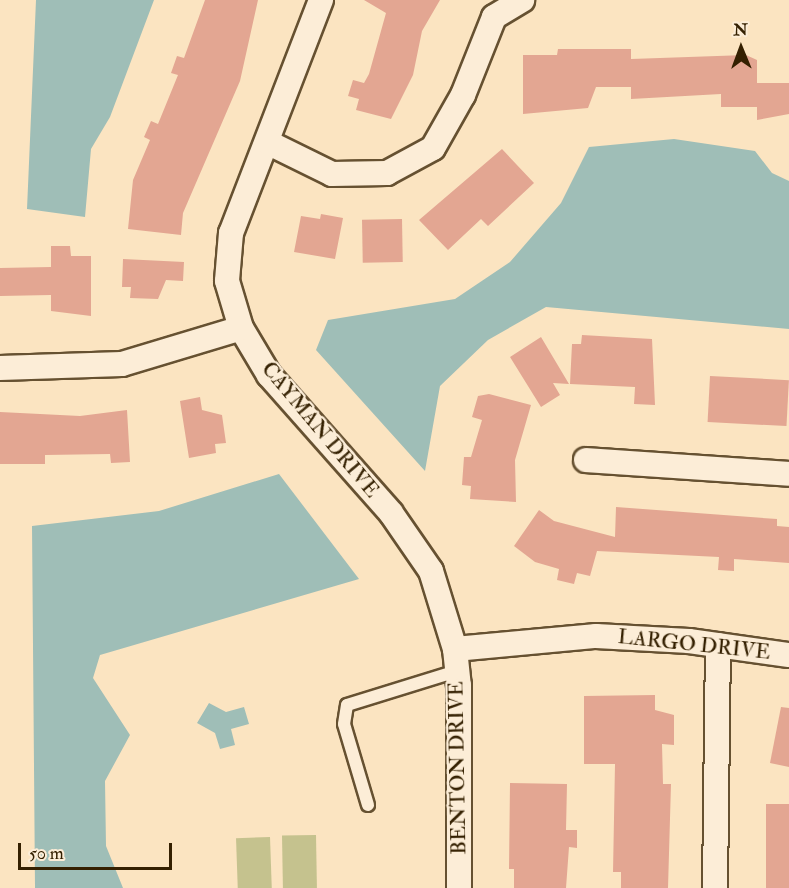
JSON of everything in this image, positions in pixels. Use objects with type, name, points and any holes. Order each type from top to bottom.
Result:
[{"type":"street","name":"CAYMAN DRIVE","points":[[321,0],[231,233],[227,281],[241,328],[268,375],[391,513],[431,571],[456,660]]},
{"type":"street","points":[[267,142],[332,174],[387,173],[433,148],[463,96],[494,16],[522,0]]},
{"type":"street","points":[[0,368],[122,364],[241,328]]},
{"type":"street","points":[[586,460],[789,474]]},
{"type":"street","name":"LARGO DRIVE","points":[[456,660],[596,636],[718,645],[789,655]]},
{"type":"street","points":[[715,888],[718,645]]},
{"type":"street","name":"BENTON DRIVE","points":[[456,660],[459,888]]},
{"type":"lane","points":[[368,805],[344,724],[347,705],[456,660]]},
{"type":"shaded area","points":[[316,835],[317,888],[283,888],[282,836]]},
{"type":"shaded area","points":[[270,837],[272,888],[238,888],[236,838]]},
{"type":"water","points":[[36,0],[154,0],[110,117],[91,149],[85,217],[27,209]]},
{"type":"water","points":[[674,139],[755,151],[772,173],[789,181],[789,329],[546,307],[488,340],[440,386],[425,471],[316,350],[328,320],[455,299],[510,262],[561,203],[589,147]]},
{"type":"water","points":[[279,474],[359,579],[100,655],[93,678],[130,735],[105,781],[106,846],[123,888],[35,888],[32,526],[159,511]]},
{"type":"water","points":[[209,703],[226,712],[244,707],[249,724],[231,729],[235,745],[220,749],[215,733],[197,723]]},
{"type":"building","points":[[205,0],[258,0],[240,81],[183,213],[181,235],[128,229],[133,180],[150,140],[144,137],[151,121],[158,124],[178,75],[171,73],[177,56],[184,58]]},
{"type":"building","points":[[364,0],[440,0],[422,31],[413,75],[391,119],[356,110],[359,99],[348,96],[353,80],[364,83],[369,74],[386,13]]},
{"type":"building","points":[[558,49],[631,49],[631,59],[746,55],[757,60],[757,83],[789,83],[789,114],[757,120],[757,107],[721,107],[721,94],[631,99],[631,87],[596,87],[588,108],[523,114],[523,55],[557,55]]},
{"type":"building","points":[[502,149],[534,183],[488,226],[481,219],[448,250],[419,220]]},
{"type":"building","points":[[321,214],[343,218],[335,259],[294,252],[301,216],[320,219]]},
{"type":"building","points":[[402,219],[403,262],[363,263],[362,220]]},
{"type":"building","points":[[51,246],[70,246],[71,256],[91,256],[91,316],[51,311],[51,295],[0,296],[0,268],[51,267]]},
{"type":"building","points":[[123,259],[184,262],[183,281],[166,280],[158,299],[130,298],[131,287],[122,287]]},
{"type":"building","points":[[582,335],[652,339],[655,405],[634,404],[635,387],[570,384],[572,344],[581,344]]},
{"type":"building","points":[[541,337],[569,384],[553,383],[560,395],[541,407],[510,357]]},
{"type":"building","points":[[710,376],[789,380],[786,426],[708,422]]},
{"type":"building","points":[[489,394],[531,405],[515,460],[516,502],[470,499],[471,486],[462,485],[464,457],[471,457],[482,420],[472,417],[478,396]]},
{"type":"building","points":[[200,397],[202,410],[222,415],[226,443],[215,444],[216,453],[189,458],[180,401]]},
{"type":"building","points":[[127,410],[130,462],[111,463],[110,454],[45,455],[45,464],[0,464],[0,412],[80,416]]},
{"type":"building","points":[[616,507],[777,519],[777,526],[789,527],[789,563],[734,559],[734,571],[718,570],[719,557],[597,551],[590,576],[577,573],[574,584],[557,580],[559,569],[535,562],[514,546],[539,510],[554,521],[615,537]]},
{"type":"building","points":[[655,695],[655,710],[674,715],[674,745],[662,744],[663,784],[671,784],[668,888],[621,888],[621,872],[613,872],[615,764],[584,764],[584,696]]},
{"type":"building","points":[[781,707],[789,708],[789,767],[770,763]]},
{"type":"building","points":[[510,783],[567,784],[566,830],[577,830],[577,848],[569,847],[566,888],[514,888],[514,869],[509,869]]},
{"type":"building","points":[[766,804],[789,804],[789,888],[766,888]]}]
